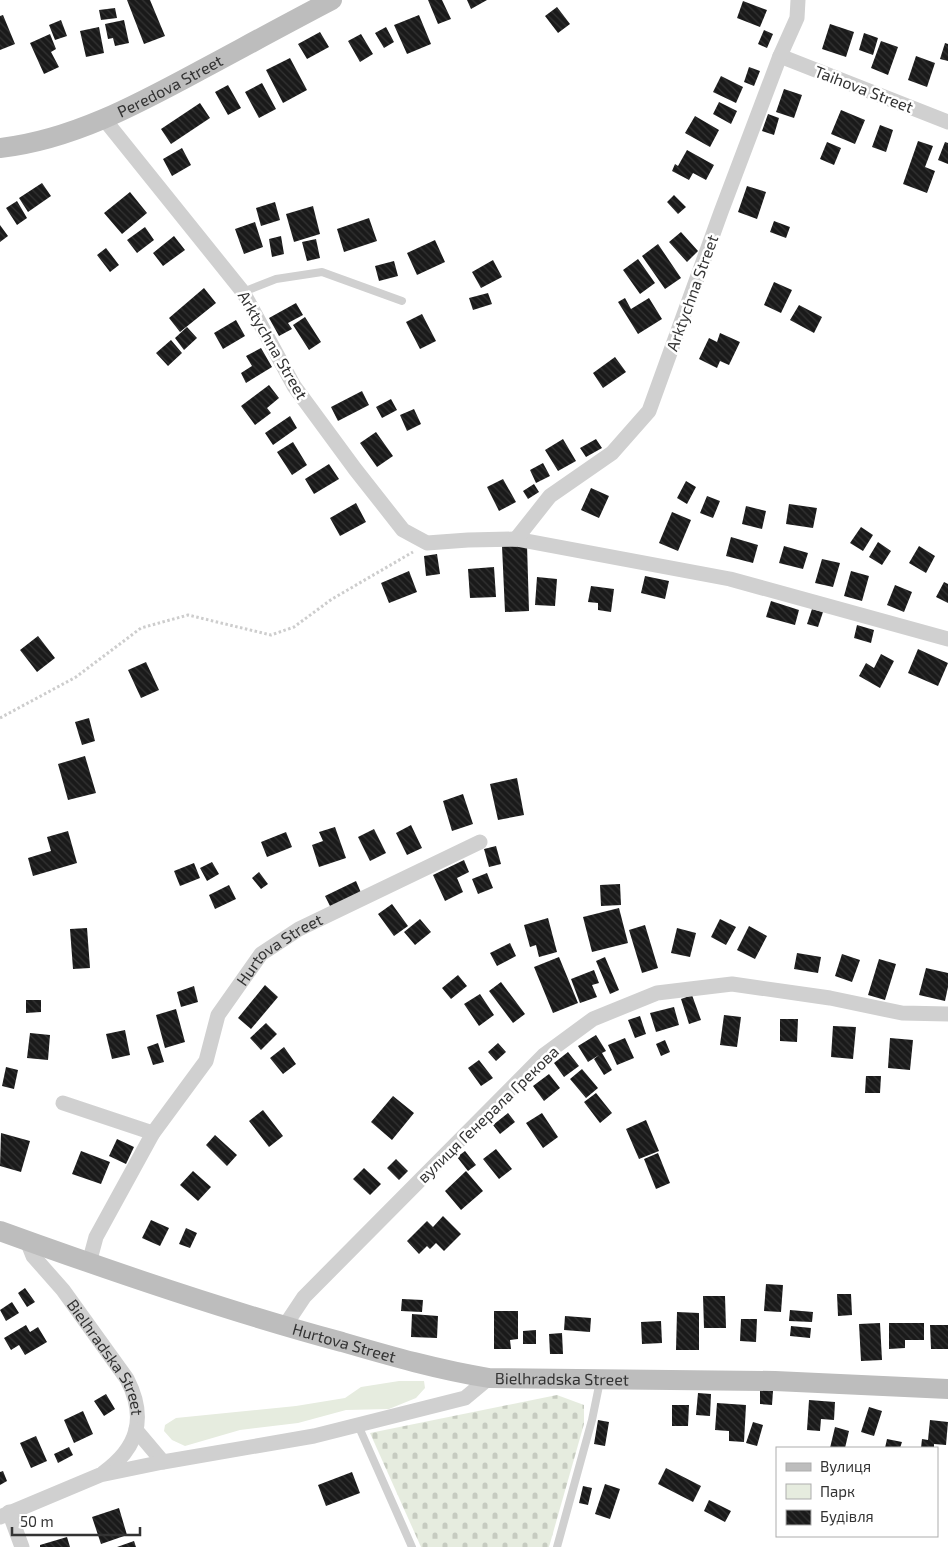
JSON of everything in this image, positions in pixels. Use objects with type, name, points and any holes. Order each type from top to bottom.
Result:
[{"type":"street","name":"Peredova Street","points":[[0,148],[64,134],[104,119],[332,0]]},
{"type":"street","name":"Arktychna Street","points":[[516,539],[550,496],[612,453],[648,411],[780,56],[797,18],[798,0]]},
{"type":"street","name":"Taihova Street","points":[[780,56],[948,122]]},
{"type":"street","name":"Arktychna Street","points":[[104,119],[244,292],[300,394],[355,469],[403,530],[427,543]]},
{"type":"street","points":[[427,543],[516,539],[730,579],[948,640]]},
{"type":"street","name":"Hurtova Street","points":[[89,1263],[96,1236],[153,1133],[206,1061],[218,1015],[262,954],[299,929],[480,842]]},
{"type":"street","name":"вулиця Генерала Грекова","points":[[284,1327],[304,1297],[544,1055],[593,1019],[657,993],[732,984],[830,998],[902,1012],[948,1014]]},
{"type":"street","points":[[63,1103],[153,1133]]},
{"type":"street","name":"Hurtova Street","points":[[0,1231],[89,1263],[284,1327],[451,1372],[488,1378]]},
{"type":"street","name":"Bielhradska Street","points":[[27,1241],[33,1256],[63,1290],[127,1380],[135,1395],[138,1413],[136,1430],[129,1449],[116,1464],[100,1475]]},
{"type":"street","name":"Bielhradska Street","points":[[4,1515],[100,1475],[314,1436],[465,1398],[488,1378],[775,1381],[948,1389]]},
{"type":"street","points":[[136,1430],[164,1462]]},
{"type":"street","points":[[4,1515],[22,1547]]},
{"type":"lane","points":[[244,292],[276,279],[322,272],[402,301]]},
{"type":"lane","points":[[557,1547],[592,1420],[600,1380]]},
{"type":"lane","points":[[358,1425],[412,1547]]},
{"type":"path","points":[[0,718],[76,677],[141,628],[188,615],[272,635],[294,627],[332,599],[427,543]]},
{"type":"green space","points":[[399,1381],[424,1381],[425,1388],[416,1398],[389,1409],[346,1410],[298,1423],[240,1430],[185,1446],[172,1440],[164,1431],[165,1425],[176,1418],[296,1406],[345,1398],[361,1387]]},
{"type":"green space","points":[[557,1395],[584,1405],[584,1424],[549,1547],[421,1547],[370,1433]]},
{"type":"building","points":[[127,0],[150,0],[165,36],[144,44]]},
{"type":"building","points":[[428,0],[442,0],[451,19],[438,24]]},
{"type":"building","points":[[467,0],[487,0],[471,9]]},
{"type":"building","points":[[743,1],[767,10],[760,27],[737,18]]},
{"type":"building","points":[[557,7],[570,24],[558,33],[545,16]]},
{"type":"building","points":[[115,8],[117,18],[101,20],[99,10]]},
{"type":"building","points":[[3,15],[15,44],[0,50],[0,16]]},
{"type":"building","points":[[419,15],[431,44],[407,54],[394,25]]},
{"type":"building","points":[[61,20],[67,36],[55,40],[49,25]]},
{"type":"building","points":[[124,20],[129,43],[115,46],[113,38],[108,39],[105,24]]},
{"type":"building","points":[[830,24],[854,32],[846,57],[822,49]]},
{"type":"building","points":[[99,27],[104,53],[86,57],[80,31]]},
{"type":"building","points":[[386,27],[394,42],[384,48],[375,33]]},
{"type":"building","points":[[764,30],[773,34],[767,48],[758,44]]},
{"type":"building","points":[[320,32],[329,47],[307,59],[298,44]]},
{"type":"building","points":[[864,33],[878,38],[873,55],[859,50]]},
{"type":"building","points":[[50,34],[56,49],[51,52],[59,67],[44,74],[30,43]]},
{"type":"building","points":[[361,34],[373,54],[360,62],[348,41]]},
{"type":"building","points":[[881,41],[898,47],[888,75],[871,68]]},
{"type":"building","points":[[945,43],[948,44],[948,61],[940,59]]},
{"type":"building","points":[[916,56],[935,63],[927,87],[908,80]]},
{"type":"building","points":[[290,58],[307,90],[283,103],[266,70]]},
{"type":"building","points":[[749,67],[760,71],[754,86],[744,82]]},
{"type":"building","points":[[721,76],[743,87],[736,103],[713,92]]},
{"type":"building","points":[[262,83],[276,109],[259,118],[245,92]]},
{"type":"building","points":[[228,85],[241,108],[228,115],[215,92]]},
{"type":"building","points":[[784,89],[802,95],[794,118],[776,112]]},
{"type":"building","points":[[719,102],[737,111],[731,124],[713,114]]},
{"type":"building","points":[[200,103],[210,118],[171,144],[161,129]]},
{"type":"building","points":[[841,110],[865,120],[855,144],[831,134]]},
{"type":"building","points":[[768,114],[779,118],[774,135],[762,131]]},
{"type":"building","points":[[695,116],[719,130],[710,147],[685,133]]},
{"type":"building","points":[[880,125],[893,130],[886,152],[872,147]]},
{"type":"building","points":[[918,141],[933,146],[925,167],[935,171],[927,193],[903,184]]},
{"type":"building","points":[[827,142],[841,148],[834,165],[820,159]]},
{"type":"building","points":[[945,142],[948,143],[948,164],[938,160]]},
{"type":"building","points":[[182,148],[191,165],[172,176],[163,159]]},
{"type":"building","points":[[687,150],[714,165],[706,180],[693,173],[689,180],[672,171],[675,164],[678,166]]},
{"type":"building","points":[[42,183],[51,196],[28,212],[19,198]]},
{"type":"building","points":[[747,186],[766,192],[757,219],[738,212]]},
{"type":"building","points":[[130,192],[147,213],[122,234],[104,213]]},
{"type":"building","points":[[674,195],[686,207],[678,214],[667,202]]},
{"type":"building","points":[[17,201],[27,218],[17,225],[6,208]]},
{"type":"building","points":[[275,202],[280,220],[261,226],[256,208]]},
{"type":"building","points":[[313,206],[320,234],[294,242],[286,214]]},
{"type":"building","points":[[369,218],[377,241],[344,252],[337,229]]},
{"type":"building","points":[[774,221],[790,227],[786,238],[770,232]]},
{"type":"building","points":[[255,222],[263,247],[244,254],[235,229]]},
{"type":"building","points":[[0,225],[8,236],[0,242]]},
{"type":"building","points":[[145,227],[154,240],[137,253],[127,240]]},
{"type":"building","points":[[681,232],[698,251],[687,262],[669,242]]},
{"type":"building","points":[[174,236],[185,250],[163,266],[153,253]]},
{"type":"building","points":[[281,236],[284,254],[272,257],[269,239]]},
{"type":"building","points":[[316,239],[320,258],[307,261],[302,242]]},
{"type":"building","points":[[435,240],[445,262],[417,275],[407,253]]},
{"type":"building","points":[[658,244],[681,278],[665,289],[642,256]]},
{"type":"building","points":[[106,248],[119,265],[110,272],[97,255]]},
{"type":"building","points":[[638,259],[655,283],[640,294],[623,270]]},
{"type":"building","points":[[493,260],[502,277],[481,288],[472,272]]},
{"type":"building","points":[[394,261],[398,276],[379,281],[375,266]]},
{"type":"building","points":[[774,282],[792,290],[781,313],[764,305]]},
{"type":"building","points":[[204,288],[216,303],[180,332],[169,318]]},
{"type":"building","points":[[488,293],[492,304],[473,310],[469,298]]},
{"type":"building","points":[[625,298],[631,309],[649,298],[662,319],[638,334],[618,302]]},
{"type":"building","points":[[296,303],[303,315],[288,323],[292,329],[279,336],[269,318]]},
{"type":"building","points":[[799,305],[822,317],[814,333],[790,320]]},
{"type":"building","points":[[422,314],[436,341],[420,349],[406,322]]},
{"type":"building","points":[[305,317],[321,342],[309,350],[293,325]]},
{"type":"building","points":[[236,320],[245,336],[223,349],[214,333]]},
{"type":"building","points":[[187,327],[197,338],[184,350],[175,338]]},
{"type":"building","points":[[720,333],[740,342],[729,365],[720,361],[717,368],[699,359],[709,338],[717,342]]},
{"type":"building","points":[[171,340],[182,353],[168,366],[156,353]]},
{"type":"building","points":[[261,348],[272,367],[246,383],[241,373],[252,366],[246,356]]},
{"type":"building","points":[[615,357],[626,372],[603,388],[593,373]]},
{"type":"building","points":[[269,385],[279,398],[267,408],[271,413],[255,425],[241,406]]},
{"type":"building","points":[[362,391],[369,405],[338,421],[331,407]]},
{"type":"building","points":[[391,399],[397,410],[382,418],[376,407]]},
{"type":"building","points":[[414,409],[421,424],[407,431],[400,415]]},
{"type":"building","points":[[290,416],[297,428],[273,445],[265,433]]},
{"type":"building","points":[[376,432],[393,456],[377,467],[360,443]]},
{"type":"building","points":[[563,439],[576,461],[558,471],[545,450]]},
{"type":"building","points":[[596,439],[602,448],[586,457],[580,448]]},
{"type":"building","points":[[293,442],[307,465],[292,475],[277,452]]},
{"type":"building","points":[[543,463],[550,476],[536,483],[530,470]]},
{"type":"building","points":[[329,464],[339,479],[314,494],[305,479]]},
{"type":"building","points":[[503,479],[516,502],[499,511],[487,487]]},
{"type":"building","points":[[686,481],[696,487],[687,504],[677,498]]},
{"type":"building","points":[[534,484],[539,492],[528,499],[523,491]]},
{"type":"building","points":[[591,488],[609,496],[599,518],[581,510]]},
{"type":"building","points":[[707,496],[720,501],[713,518],[700,513]]},
{"type":"building","points":[[356,503],[366,522],[340,536],[330,518]]},
{"type":"building","points":[[789,504],[817,508],[813,528],[786,524]]},
{"type":"building","points":[[746,506],[766,511],[762,529],[742,524]]},
{"type":"building","points":[[672,512],[691,520],[678,551],[659,543]]},
{"type":"building","points":[[861,527],[873,535],[863,551],[850,543]]},
{"type":"building","points":[[731,537],[758,545],[753,563],[726,556]]},
{"type":"building","points":[[878,542],[891,551],[882,565],[869,557]]},
{"type":"building","points":[[527,545],[529,611],[505,612],[502,546]]},
{"type":"building","points":[[784,546],[808,553],[803,569],[779,563]]},
{"type":"building","points":[[919,546],[935,556],[926,573],[909,563]]},
{"type":"building","points":[[437,554],[440,574],[426,576],[424,556]]},
{"type":"building","points":[[822,559],[840,563],[833,587],[815,583]]},
{"type":"building","points":[[494,567],[496,597],[470,598],[468,569]]},
{"type":"building","points":[[409,571],[417,592],[389,603],[381,583]]},
{"type":"building","points":[[851,571],[869,576],[862,601],[844,596]]},
{"type":"building","points":[[645,576],[669,581],[665,599],[641,593]]},
{"type":"building","points":[[537,577],[557,579],[555,606],[535,605]]},
{"type":"building","points":[[944,582],[948,584],[948,603],[936,597]]},
{"type":"building","points":[[895,585],[912,592],[904,612],[887,605]]},
{"type":"building","points":[[591,586],[614,589],[611,612],[598,610],[598,603],[588,602]]},
{"type":"building","points":[[771,601],[799,610],[795,625],[766,617]]},
{"type":"building","points":[[812,609],[823,612],[818,627],[807,624]]},
{"type":"building","points":[[857,625],[874,630],[871,643],[854,638]]},
{"type":"building","points":[[38,636],[55,658],[37,672],[20,650]]},
{"type":"building","points":[[918,649],[948,663],[938,686],[908,673]]},
{"type":"building","points":[[881,654],[894,661],[880,688],[859,676],[866,663],[874,668]]},
{"type":"building","points":[[146,662],[159,690],[141,698],[128,670]]},
{"type":"building","points":[[89,718],[95,741],[82,745],[75,722]]},
{"type":"building","points":[[85,756],[96,793],[68,800],[58,764]]},
{"type":"building","points":[[517,778],[524,815],[498,820],[490,784]]},
{"type":"building","points":[[463,794],[473,824],[452,831],[443,801]]},
{"type":"building","points":[[411,825],[422,848],[407,855],[396,833]]},
{"type":"building","points":[[335,827],[346,858],[319,867],[312,845],[323,841],[319,832]]},
{"type":"building","points":[[374,829],[386,853],[370,861],[358,837]]},
{"type":"building","points":[[68,831],[77,863],[33,876],[28,858],[51,851],[47,837]]},
{"type":"building","points":[[286,832],[292,847],[267,857],[261,842]]},
{"type":"building","points":[[496,846],[501,864],[489,867],[484,849]]},
{"type":"building","points":[[464,860],[469,872],[457,878],[463,892],[445,901],[433,875]]},
{"type":"building","points":[[212,862],[219,874],[207,881],[200,868]]},
{"type":"building","points":[[194,863],[200,878],[180,886],[174,871]]},
{"type":"building","points":[[259,872],[268,884],[261,889],[252,878]]},
{"type":"building","points":[[487,873],[493,888],[478,894],[472,879]]},
{"type":"building","points":[[356,881],[362,895],[332,910],[325,896]]},
{"type":"building","points":[[620,884],[621,905],[601,906],[600,885]]},
{"type":"building","points":[[229,885],[236,899],[215,909],[209,895]]},
{"type":"building","points":[[392,904],[408,926],[394,936],[378,914]]},
{"type":"building","points":[[619,908],[628,943],[592,952],[583,917]]},
{"type":"building","points":[[548,918],[557,952],[539,957],[536,945],[530,947],[524,925]]},
{"type":"building","points":[[420,919],[431,932],[415,945],[404,932]]},
{"type":"building","points":[[720,919],[736,927],[726,945],[711,937]]},
{"type":"building","points":[[645,925],[658,968],[642,973],[629,930]]},
{"type":"building","points":[[749,926],[767,936],[755,959],[737,950]]},
{"type":"building","points":[[87,928],[90,968],[73,969],[70,929]]},
{"type":"building","points":[[677,928],[696,933],[690,957],[671,953]]},
{"type":"building","points":[[510,943],[516,956],[497,966],[490,953]]},
{"type":"building","points":[[797,953],[821,957],[818,973],[794,969]]},
{"type":"building","points":[[842,954],[860,960],[852,982],[835,976]]},
{"type":"building","points":[[559,957],[578,1003],[553,1013],[534,967]]},
{"type":"building","points":[[605,957],[619,990],[610,994],[596,961]]},
{"type":"building","points":[[879,959],[896,964],[885,1000],[868,995]]},
{"type":"building","points":[[926,968],[948,973],[945,1001],[919,995]]},
{"type":"building","points":[[594,970],[599,983],[592,985],[597,997],[580,1003],[571,979]]},
{"type":"building","points":[[458,975],[467,986],[451,999],[442,988]]},
{"type":"building","points":[[501,982],[525,1014],[513,1023],[489,991]]},
{"type":"building","points":[[265,985],[278,997],[251,1029],[238,1018]]},
{"type":"building","points":[[194,986],[198,1002],[181,1007],[177,992]]},
{"type":"building","points":[[480,994],[494,1015],[479,1026],[464,1004]]},
{"type":"building","points":[[692,995],[701,1020],[689,1024],[681,999]]},
{"type":"building","points":[[26,1000],[41,1000],[41,1012],[26,1013]]},
{"type":"building","points":[[674,1007],[679,1025],[656,1032],[650,1013]]},
{"type":"building","points":[[176,1009],[185,1042],[165,1048],[156,1015]]},
{"type":"building","points":[[724,1015],[741,1017],[737,1047],[720,1045]]},
{"type":"building","points":[[640,1016],[646,1034],[635,1038],[628,1020]]},
{"type":"building","points":[[780,1019],[798,1019],[797,1042],[780,1041]]},
{"type":"building","points":[[266,1023],[277,1034],[261,1050],[250,1038]]},
{"type":"building","points":[[833,1026],[856,1027],[853,1059],[831,1057]]},
{"type":"building","points":[[125,1030],[130,1055],[112,1059],[106,1034]]},
{"type":"building","points":[[30,1033],[50,1035],[48,1060],[27,1058]]},
{"type":"building","points":[[596,1035],[606,1051],[602,1053],[612,1070],[604,1075],[594,1059],[599,1055],[588,1062],[578,1046]]},
{"type":"building","points":[[625,1038],[634,1058],[617,1065],[608,1045]]},
{"type":"building","points":[[890,1038],[913,1040],[910,1070],[888,1068]]},
{"type":"building","points":[[665,1040],[670,1052],[661,1056],[656,1044]]},
{"type":"building","points":[[158,1043],[164,1062],[153,1065],[147,1047]]},
{"type":"building","points":[[498,1043],[506,1052],[496,1061],[488,1052]]},
{"type":"building","points":[[284,1047],[296,1064],[283,1074],[270,1058]]},
{"type":"building","points":[[568,1052],[579,1066],[564,1077],[554,1063]]},
{"type":"building","points":[[479,1060],[493,1078],[481,1086],[468,1068]]},
{"type":"building","points":[[6,1067],[18,1070],[14,1089],[2,1086]]},
{"type":"building","points":[[582,1069],[598,1088],[586,1098],[570,1079]]},
{"type":"building","points":[[549,1074],[560,1088],[544,1101],[533,1086]]},
{"type":"building","points":[[866,1076],[881,1076],[880,1093],[865,1093]]},
{"type":"building","points":[[596,1093],[612,1113],[600,1123],[584,1102]]},
{"type":"building","points":[[393,1096],[414,1113],[392,1140],[371,1122]]},
{"type":"building","points":[[263,1110],[283,1136],[269,1147],[249,1121]]},
{"type":"building","points":[[508,1113],[515,1122],[500,1134],[493,1125]]},
{"type":"building","points":[[542,1113],[558,1137],[543,1148],[526,1123]]},
{"type":"building","points":[[646,1120],[659,1151],[639,1159],[626,1129]]},
{"type":"building","points":[[1,1133],[30,1141],[21,1172],[0,1166]]},
{"type":"building","points":[[215,1135],[237,1155],[227,1166],[206,1145]]},
{"type":"building","points":[[117,1139],[134,1147],[126,1164],[109,1156]]},
{"type":"building","points":[[496,1149],[512,1169],[499,1179],[483,1159]]},
{"type":"building","points":[[81,1151],[110,1162],[101,1184],[72,1174]]},
{"type":"building","points":[[465,1151],[476,1165],[468,1171],[457,1157]]},
{"type":"building","points":[[658,1153],[670,1183],[656,1189],[644,1159]]},
{"type":"building","points":[[396,1159],[408,1171],[399,1180],[387,1168]]},
{"type":"building","points":[[364,1168],[381,1184],[370,1195],[353,1179]]},
{"type":"building","points":[[193,1171],[211,1187],[198,1201],[180,1185]]},
{"type":"building","points":[[466,1171],[483,1191],[461,1210],[445,1191]]},
{"type":"building","points":[[443,1216],[461,1234],[444,1251],[436,1243],[430,1249],[427,1246],[419,1254],[407,1241],[427,1221],[433,1227]]},
{"type":"building","points":[[151,1220],[169,1228],[160,1246],[142,1238]]},
{"type":"building","points":[[186,1228],[197,1233],[190,1248],[179,1244]]},
{"type":"building","points":[[766,1284],[783,1285],[781,1312],[764,1311]]},
{"type":"building","points":[[25,1288],[35,1302],[27,1307],[18,1293]]},
{"type":"building","points":[[837,1294],[851,1294],[852,1315],[838,1316]]},
{"type":"building","points":[[703,1296],[725,1296],[726,1328],[704,1328]]},
{"type":"building","points":[[402,1299],[423,1300],[422,1312],[401,1311]]},
{"type":"building","points":[[12,1302],[19,1313],[6,1321],[0,1310]]},
{"type":"building","points":[[790,1310],[813,1312],[812,1322],[789,1321]]},
{"type":"building","points":[[494,1311],[518,1311],[518,1339],[510,1340],[511,1349],[494,1349]]},
{"type":"building","points":[[677,1312],[699,1313],[699,1350],[676,1350]]},
{"type":"building","points":[[412,1314],[438,1316],[437,1338],[411,1337]]},
{"type":"building","points":[[565,1316],[591,1318],[590,1332],[564,1330]]},
{"type":"building","points":[[741,1319],[757,1319],[756,1342],[740,1341]]},
{"type":"building","points":[[661,1321],[662,1343],[642,1344],[641,1322]]},
{"type":"building","points":[[880,1323],[882,1360],[861,1361],[859,1324]]},
{"type":"building","points":[[889,1323],[924,1323],[924,1340],[905,1340],[905,1348],[889,1349]]},
{"type":"building","points":[[26,1325],[30,1332],[38,1327],[47,1342],[25,1355],[19,1345],[11,1350],[4,1338]]},
{"type":"building","points":[[930,1325],[948,1325],[948,1349],[931,1349]]},
{"type":"building","points":[[791,1326],[811,1328],[810,1338],[790,1336]]},
{"type":"building","points":[[536,1330],[536,1344],[523,1344],[523,1331]]},
{"type":"building","points":[[562,1333],[563,1354],[550,1354],[549,1334]]},
{"type":"building","points":[[760,1390],[773,1391],[772,1405],[760,1404]]},
{"type":"building","points":[[698,1393],[711,1394],[710,1416],[696,1415]]},
{"type":"building","points":[[106,1394],[115,1409],[104,1416],[94,1401]]},
{"type":"building","points":[[809,1400],[835,1402],[834,1420],[821,1419],[820,1431],[807,1430]]},
{"type":"building","points":[[717,1403],[746,1405],[744,1442],[729,1441],[729,1431],[715,1430]]},
{"type":"building","points":[[672,1405],[689,1405],[688,1426],[672,1426]]},
{"type":"building","points":[[869,1407],[882,1411],[874,1436],[861,1432]]},
{"type":"building","points":[[83,1411],[93,1434],[74,1443],[64,1420]]},
{"type":"building","points":[[598,1420],[609,1422],[605,1446],[594,1444]]},
{"type":"building","points":[[930,1420],[948,1422],[946,1445],[934,1444],[934,1447],[921,1447],[922,1439],[928,1440]]},
{"type":"building","points":[[753,1422],[763,1425],[757,1446],[746,1443]]},
{"type":"building","points":[[835,1427],[849,1431],[845,1447],[830,1447]]},
{"type":"building","points":[[36,1436],[47,1461],[31,1468],[20,1443]]},
{"type":"building","points":[[887,1439],[902,1442],[900,1447],[885,1447]]},
{"type":"building","points":[[69,1447],[73,1455],[58,1463],[54,1454]]},
{"type":"building","points":[[666,1468],[701,1486],[693,1502],[658,1484]]},
{"type":"building","points":[[3,1471],[7,1481],[0,1485],[0,1472]]},
{"type":"building","points":[[352,1472],[360,1493],[326,1506],[318,1485]]},
{"type":"building","points":[[605,1484],[620,1489],[610,1519],[595,1514]]},
{"type":"building","points":[[583,1486],[592,1488],[588,1505],[579,1503]]},
{"type":"building","points":[[709,1500],[731,1511],[725,1522],[704,1511]]},
{"type":"building","points":[[119,1508],[127,1535],[101,1544],[92,1517]]},
{"type":"building","points":[[67,1537],[70,1547],[40,1547],[40,1545]]},
{"type":"building","points":[[134,1541],[136,1547],[117,1547]]}]
